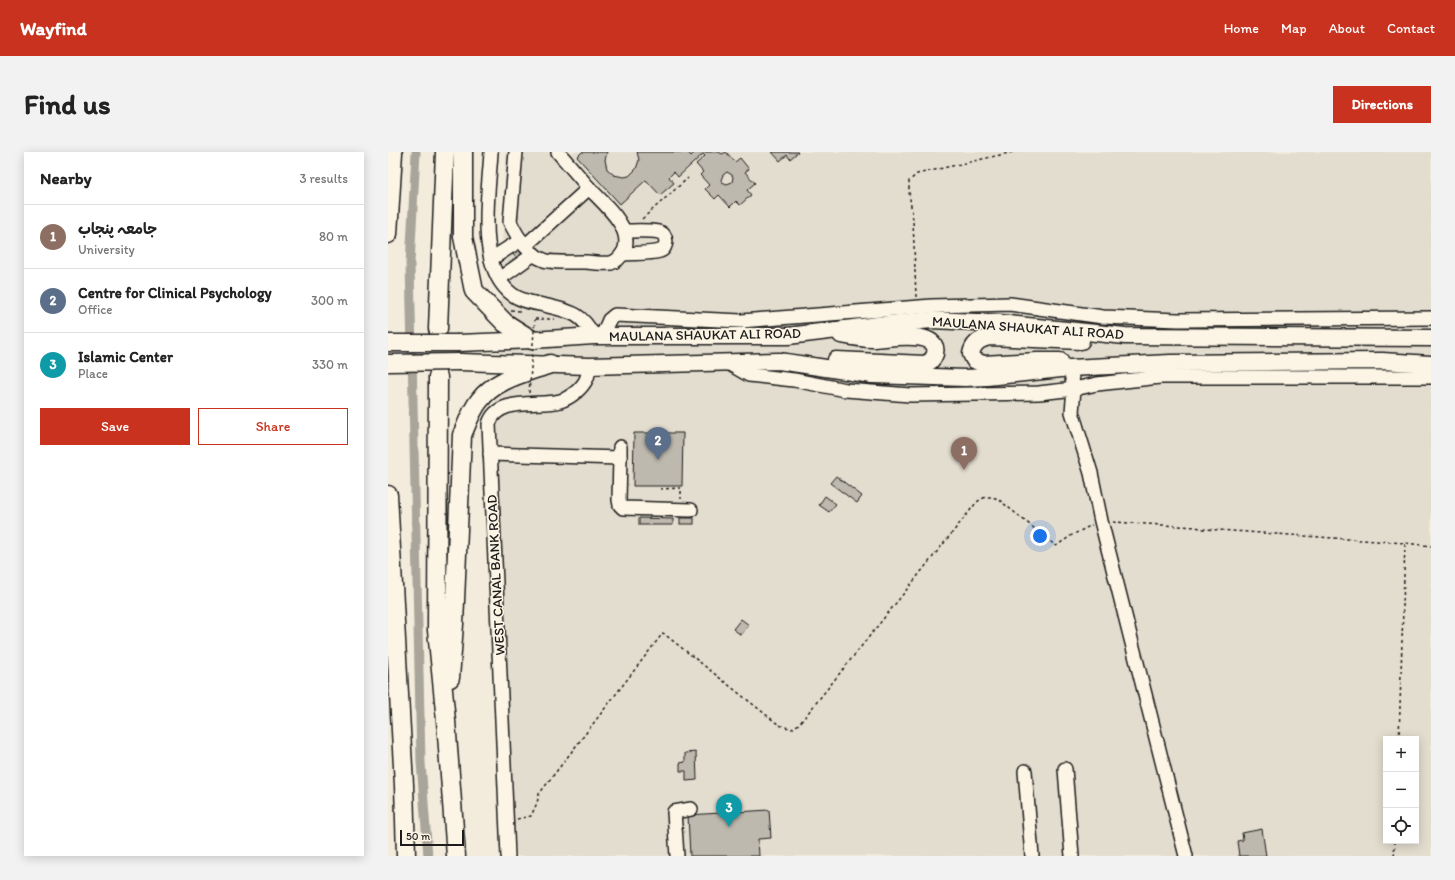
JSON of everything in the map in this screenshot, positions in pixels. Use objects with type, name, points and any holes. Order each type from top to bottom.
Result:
[{"type":"highway","points":[[388,234],[393,152]]},
{"type":"highway","points":[[438,329],[445,152]]},
{"type":"highway","points":[[463,152],[464,237],[474,291],[505,323],[532,340]]},
{"type":"highway","points":[[446,721],[454,624],[462,435],[470,415],[478,402],[487,392],[506,380],[550,364]]},
{"type":"highway","points":[[438,377],[437,630],[446,721],[456,856]]},
{"type":"highway","points":[[388,495],[404,785],[406,856]]},
{"type":"highway","points":[[388,664],[398,689]]},
{"type":"main road","name":"MAULANA SHAUKAT ALI ROAD","points":[[388,343],[458,343],[598,336],[788,336],[932,320],[998,323],[1125,336],[1431,338]]},
{"type":"main road","points":[[788,361],[806,359],[924,364],[931,361],[935,355],[933,344],[925,338],[912,337],[871,339],[849,337],[828,332]]},
{"type":"main road","points":[[1116,366],[1066,361],[983,364],[974,360],[971,354],[978,341],[990,337],[1093,341],[1125,336]]},
{"type":"main road","name":"MAULANA SHAUKAT ALI ROAD","points":[[388,363],[460,362],[590,366],[788,361],[872,375],[958,378],[987,377],[1070,368],[1170,363],[1382,361],[1431,364]]},
{"type":"street","points":[[491,152],[487,225],[491,259],[494,270],[499,279],[513,295],[522,300],[570,311],[587,324],[598,336],[609,320],[616,315],[741,321],[916,307],[1010,304],[1103,317],[1178,320],[1431,318]]},
{"type":"street","points":[[516,152],[510,222],[527,247],[544,260],[608,263],[618,259],[626,247],[624,231],[620,222],[558,152]]},
{"type":"street","points":[[499,279],[527,247],[589,188]]},
{"type":"street","points":[[622,254],[660,250],[666,245],[665,237],[660,232],[624,231]]},
{"type":"street","points":[[491,259],[527,247]]},
{"type":"street","points":[[728,363],[749,375],[794,380],[846,390],[902,395],[1039,394],[1097,384],[1160,377],[1431,377]]},
{"type":"street","name":"WEST CANAL BANK ROAD","points":[[508,856],[489,424],[491,418],[496,412],[516,405],[559,401],[568,398],[583,386],[589,376],[590,366]]},
{"type":"street","points":[[1070,368],[1074,389],[1072,412],[1087,462],[1096,468],[1106,510],[1101,519],[1186,856]]},
{"type":"street","points":[[490,454],[620,452],[619,500],[620,505],[623,508],[686,510]]},
{"type":"street","points":[[1064,769],[1072,856]]},
{"type":"street","points":[[1025,771],[1032,856]]},
{"type":"street","points":[[677,856],[674,812],[691,809]]},
{"type":"path","points":[[916,307],[915,252],[909,181],[917,174],[1013,152]]},
{"type":"path","points":[[640,232],[641,220],[688,178]]},
{"type":"path","points":[[529,393],[535,319]]},
{"type":"path","points":[[660,489],[681,488],[686,510]]},
{"type":"path","points":[[507,821],[531,816],[539,794],[663,633],[779,725],[792,729],[800,723],[976,503],[981,499],[990,496],[998,499],[1056,546],[1072,535],[1101,519],[1431,546]]},
{"type":"path","points":[[1399,736],[1405,543]]},
{"type":"path","points":[[1394,856],[1395,844]]},
{"type":"shaded area","points":[[506,152],[1431,152],[1431,856],[517,856],[513,820],[499,595],[495,419]]},
{"type":"building","points":[[582,152],[607,152],[605,160],[607,169],[614,175],[624,177],[629,176],[636,169],[639,160],[637,152],[688,152],[691,156],[695,152],[719,152],[722,154],[726,152],[735,162],[740,158],[749,169],[745,172],[755,183],[747,190],[751,195],[740,205],[736,201],[730,207],[719,195],[715,199],[705,189],[709,185],[700,175],[703,172],[696,164],[705,156],[703,154],[678,177],[674,172],[669,177],[674,183],[660,195],[646,180],[620,204],[577,157]],"holes":[[[727,172],[732,175],[732,182],[727,184],[722,182],[721,180],[723,175]]]},
{"type":"building","points":[[772,152],[798,152],[790,159],[787,155],[780,161]]},
{"type":"building","points":[[518,247],[523,253],[517,259],[512,253]]},
{"type":"building","points":[[634,433],[683,433],[682,486],[633,486]]},
{"type":"building","points":[[836,476],[862,496],[857,503],[830,483]]},
{"type":"building","points":[[825,496],[836,504],[829,512],[819,505]]},
{"type":"building","points":[[639,518],[673,519],[673,525],[639,525]]},
{"type":"building","points":[[680,518],[694,518],[694,524],[680,524]]},
{"type":"building","points":[[741,619],[749,625],[741,635],[733,629]]},
{"type":"building","points":[[696,752],[697,780],[686,781],[686,771],[680,771],[680,763],[685,762],[685,753]]},
{"type":"building","points":[[769,810],[771,838],[758,839],[759,856],[690,856],[688,815]]},
{"type":"building","points":[[1262,829],[1266,856],[1239,856],[1237,841],[1243,840],[1242,833]]},
{"type":"waterway","points":[[416,152],[410,264],[421,762],[428,856]]},
{"type":"place","name":"Centre for Clinical Psychology","points":[[658,460]]},
{"type":"place","name":"جامعہ پنجاب","points":[[964,470]]},
{"type":"place","name":"Islamic Center","points":[[729,827]]}]
